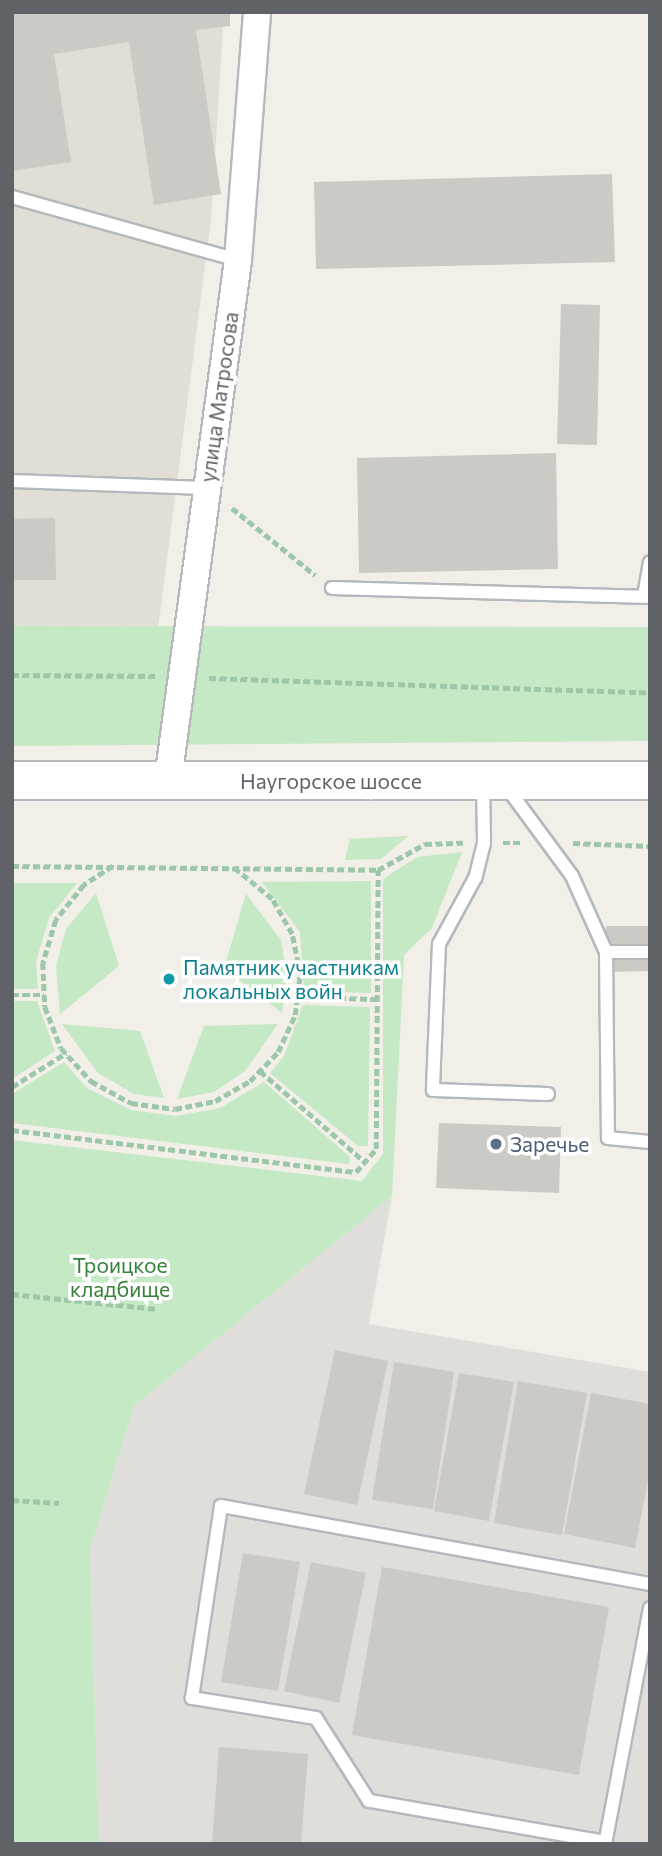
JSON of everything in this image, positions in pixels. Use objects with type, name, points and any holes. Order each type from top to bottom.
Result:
[{"type":"main road","name":"Наугорское шоссе","points":[[12,780],[650,780]]},
{"type":"street","name":"улица Матросова","points":[[168,780],[238,260],[257,12]]},
{"type":"lane","points":[[12,197],[238,260]]},
{"type":"lane","points":[[12,481],[206,488]]},
{"type":"lane","points":[[332,588],[647,596],[650,563]]},
{"type":"lane","points":[[493,782],[572,876],[606,952],[608,1138],[650,1142]]},
{"type":"lane","points":[[493,782],[484,843],[475,877],[439,944],[433,1090],[548,1094]]},
{"type":"lane","points":[[606,952],[650,952]]},
{"type":"lane","points":[[650,1584],[221,1506],[192,1698],[316,1718],[369,1801],[605,1843],[650,1608]]},
{"type":"path","points":[[206,488],[332,588]]},
{"type":"path","points":[[12,675],[180,677],[650,693]]},
{"type":"path","points":[[12,866],[378,870],[425,844]]},
{"type":"path","points":[[113,866],[84,885],[56,920],[43,963],[44,995],[66,1053],[91,1081],[131,1102],[175,1109],[215,1101],[260,1071],[278,1052],[297,997],[292,934],[272,899],[234,868]]},
{"type":"path","points":[[12,1130],[356,1172],[376,1149],[378,870]]},
{"type":"path","points":[[12,995],[44,995]]},
{"type":"path","points":[[297,997],[377,999]]},
{"type":"path","points":[[12,1087],[66,1053]]},
{"type":"path","points":[[260,1071],[365,1162]]},
{"type":"path","points":[[12,1294],[157,1309]]},
{"type":"path","points":[[12,1500],[59,1503]]},
{"type":"shaded area","points":[[12,12],[224,12],[211,220],[155,652],[12,653]]},
{"type":"shaded area","points":[[392,1196],[369,1324],[650,1372],[650,1844],[99,1844],[90,1550],[134,1406]]},
{"type":"green space","points":[[12,626],[650,627],[650,741],[12,746]]},
{"type":"green space","points":[[408,836],[381,859],[345,860],[350,839]]},
{"type":"green space","name":"Троицкое кладбище","points":[[462,852],[432,928],[404,955],[392,1196],[134,1406],[90,1550],[99,1844],[12,1844],[12,1140],[362,1181],[383,1154],[383,879],[417,857]]},
{"type":"green space","points":[[371,881],[371,993],[304,991],[300,932],[262,882]]},
{"type":"green space","points":[[12,883],[77,883],[49,918],[36,962],[38,989],[12,989]]},
{"type":"green space","points":[[96,893],[119,966],[60,1014],[56,966],[66,929]]},
{"type":"green space","points":[[246,894],[281,940],[287,975],[282,1013],[224,968]]},
{"type":"green space","points":[[12,1001],[37,1001],[55,1051],[12,1079]]},
{"type":"green space","points":[[303,1005],[370,1007],[368,1146],[358,1146],[270,1073],[284,1056]]},
{"type":"green space","points":[[62,1024],[140,1031],[164,1098],[134,1094],[98,1073]]},
{"type":"green space","points":[[278,1024],[245,1071],[214,1092],[177,1099],[204,1026]]},
{"type":"green space","points":[[64,1062],[87,1088],[131,1110],[176,1116],[220,1108],[264,1082],[350,1157],[349,1164],[12,1123],[12,1094]]},
{"type":"building","points":[[12,12],[230,12],[230,26],[196,30],[221,194],[154,205],[129,42],[54,54],[71,162],[12,171]]},
{"type":"building","points":[[612,174],[615,262],[316,269],[314,182]]},
{"type":"building","points":[[561,304],[600,305],[597,445],[557,444]]},
{"type":"building","points":[[556,453],[558,569],[359,573],[357,458]]},
{"type":"building","points":[[55,518],[56,580],[12,580],[12,519]]},
{"type":"building","points":[[606,926],[650,926],[650,971],[606,972]]},
{"type":"building","points":[[439,1123],[561,1127],[559,1193],[436,1188]]},
{"type":"building","points":[[335,1350],[388,1361],[357,1505],[304,1494]]},
{"type":"building","points":[[394,1362],[454,1372],[433,1509],[372,1500]]},
{"type":"building","points":[[459,1373],[514,1382],[489,1521],[434,1511]]},
{"type":"building","points":[[518,1381],[587,1393],[562,1535],[494,1523]]},
{"type":"building","points":[[591,1393],[650,1404],[650,1470],[635,1548],[564,1534]]},
{"type":"building","points":[[243,1553],[300,1562],[278,1691],[221,1682]]},
{"type":"building","points":[[311,1562],[366,1573],[339,1703],[284,1691]]},
{"type":"building","points":[[382,1567],[609,1607],[579,1775],[352,1735]]},
{"type":"building","points":[[219,1747],[308,1754],[301,1844],[212,1844]]},
{"type":"place","name":"Памятник участникам локальных войн","points":[[169,979]]},
{"type":"place","name":"Заречье","points":[[496,1144]]}]
